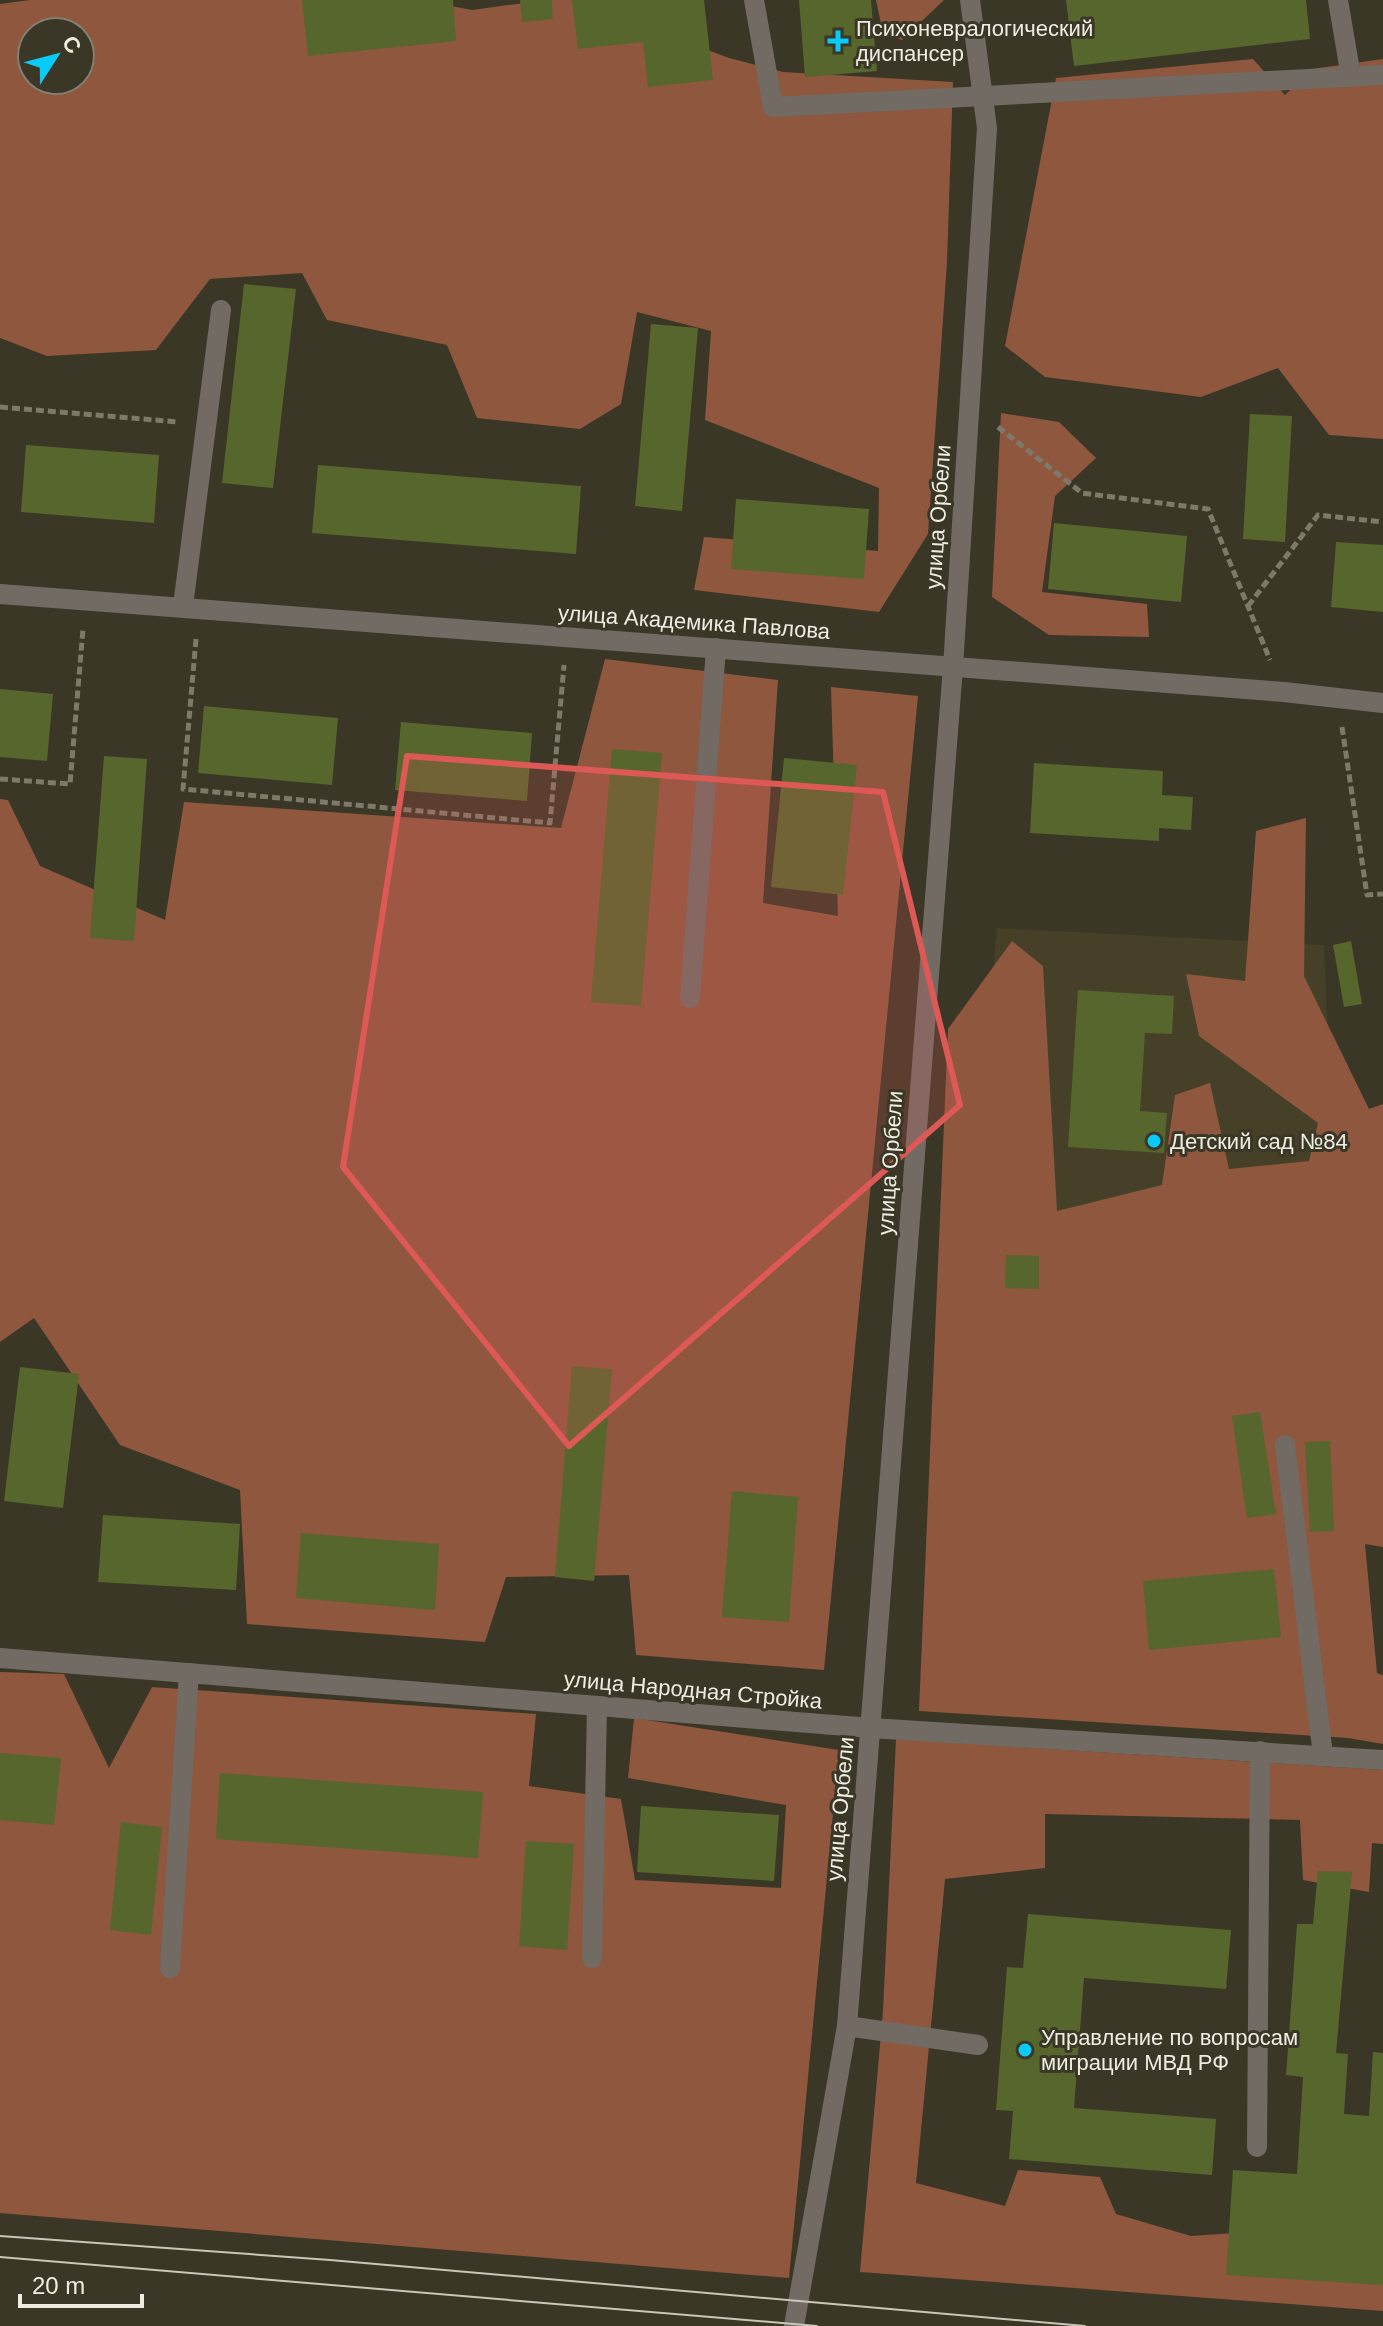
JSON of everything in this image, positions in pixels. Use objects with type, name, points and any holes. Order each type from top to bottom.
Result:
[{"type":"street","points":[[754,0],[773,107],[1383,75]]},
{"type":"street","name":"улица Орбели","points":[[794,2326],[847,2026],[953,667],[987,128],[970,0]]},
{"type":"street","points":[[1338,0],[1351,77]]},
{"type":"street","points":[[191,607],[207,424],[221,310]]},
{"type":"street","name":"улица Академика Павлова","points":[[0,594],[1284,692],[1383,703]]},
{"type":"street","points":[[690,998],[716,648]]},
{"type":"street","points":[[1285,1445],[1323,1755]]},
{"type":"street","name":"улица Народная Стройка","points":[[0,1658],[871,1728],[1383,1760]]},
{"type":"street","points":[[170,1968],[189,1673]]},
{"type":"street","points":[[592,1958],[597,1706]]},
{"type":"street","points":[[1257,2147],[1260,1751]]},
{"type":"street","points":[[847,2026],[978,2045]]},
{"type":"path","points":[[970,404],[1082,493],[1208,509],[1284,692]]},
{"type":"path","points":[[0,407],[207,424]]},
{"type":"path","points":[[1248,606],[1318,515],[1383,522]]},
{"type":"path","points":[[0,779],[70,784],[85,600]]},
{"type":"path","points":[[191,607],[183,789],[550,823],[566,637]]},
{"type":"path","points":[[1337,698],[1367,895],[1383,894]]},
{"type":"highlighted area","points":[[407,756],[883,792],[960,1105],[569,1446],[343,1167]]},
{"type":"shaded area","points":[[30,0],[419,0],[472,10],[546,0],[572,0],[729,58],[783,72],[953,82],[947,262],[928,534],[879,612],[694,590],[704,537],[878,551],[879,488],[705,420],[711,331],[637,312],[621,404],[580,429],[477,418],[447,345],[327,320],[302,273],[210,279],[156,350],[47,356],[0,338],[0,4]]},
{"type":"shaded area","points":[[876,0],[944,0],[902,40],[883,33]]},
{"type":"shaded area","points":[[1253,59],[1285,95],[1312,69],[1383,59],[1383,439],[1329,435],[1278,368],[1201,397],[1045,377],[1005,346],[1056,78]]},
{"type":"shaded area","points":[[1001,413],[1059,422],[1096,458],[1055,496],[1042,592],[1147,604],[1149,637],[1049,635],[992,597]]},
{"type":"shaded area","points":[[605,659],[778,680],[763,903],[838,916],[831,687],[918,696],[824,1670],[636,1655],[629,1575],[506,1577],[485,1642],[247,1624],[240,1490],[120,1445],[34,1318],[0,1342],[0,799],[8,800],[40,866],[165,920],[184,802],[561,828]]},
{"type":"shaded area","points":[[1306,818],[1304,976],[1369,1109],[1383,1104],[1383,1547],[1365,1544],[1377,1673],[1383,1675],[1383,1744],[1348,1738],[919,1711],[948,1029],[1012,941],[1043,966],[1057,1211],[1162,1185],[1175,1095],[1210,1083],[1229,1169],[1309,1161],[1318,1123],[1199,1036],[1186,974],[1245,981],[1256,831]]},
{"type":"shaded area","name":"Детский сад №84","points":[[997,928],[1324,945],[1336,1225],[967,1244]]},
{"type":"shaded area","points":[[0,1672],[64,1674],[109,1768],[152,1687],[536,1714],[529,1786],[621,1799],[635,1880],[781,1888],[786,1805],[628,1778],[634,1718],[839,1750],[789,2278],[0,2213]]},
{"type":"shaded area","points":[[896,1739],[1383,1770],[1383,1844],[1372,1843],[1369,1892],[1303,1880],[1300,1820],[1045,1814],[1045,1868],[945,1879],[916,2183],[1005,2206],[1018,2170],[1100,2177],[1116,2214],[1191,2236],[1383,2223],[1383,2311],[860,2272],[883,2011]]},
{"type":"building","points":[[302,0],[453,0],[456,41],[308,56]]},
{"type":"building","points":[[520,0],[552,0],[553,19],[522,22]]},
{"type":"building","points":[[572,0],[704,0],[713,80],[648,87],[643,42],[578,49]]},
{"type":"building","name":"Психоневралогический диспансер","points":[[799,0],[871,0],[877,71],[805,77]]},
{"type":"building","points":[[1066,0],[1306,0],[1310,39],[1074,66]]},
{"type":"building","points":[[244,284],[296,289],[273,488],[222,483]]},
{"type":"building","points":[[651,324],[698,328],[682,511],[635,506]]},
{"type":"building","points":[[1250,414],[1292,416],[1285,542],[1243,539]]},
{"type":"building","points":[[26,445],[159,455],[154,523],[21,512]]},
{"type":"building","points":[[318,465],[581,486],[576,554],[312,533]]},
{"type":"building","points":[[736,499],[869,509],[864,579],[731,569]]},
{"type":"building","points":[[1054,523],[1187,536],[1181,602],[1048,589]]},
{"type":"building","points":[[1336,542],[1383,545],[1383,612],[1331,607]]},
{"type":"building","points":[[0,689],[53,694],[47,761],[0,757]]},
{"type":"building","points":[[204,706],[338,718],[332,785],[198,773]]},
{"type":"building","points":[[401,722],[532,733],[527,801],[395,790]]},
{"type":"building","points":[[612,749],[662,753],[641,1006],[591,1002]]},
{"type":"building","points":[[104,756],[147,759],[134,941],[90,938]]},
{"type":"building","points":[[784,758],[857,765],[843,895],[771,887]]},
{"type":"building","points":[[1034,763],[1163,771],[1162,795],[1193,797],[1191,830],[1159,828],[1159,841],[1030,833]]},
{"type":"building","points":[[1351,941],[1362,1004],[1344,1007],[1333,945]]},
{"type":"building","points":[[1078,990],[1174,996],[1172,1034],[1145,1033],[1140,1111],[1167,1113],[1164,1153],[1068,1147]]},
{"type":"building","points":[[1006,1255],[1039,1256],[1039,1289],[1005,1288]]},
{"type":"building","points":[[572,1366],[612,1369],[594,1581],[555,1577]]},
{"type":"building","points":[[20,1367],[79,1374],[63,1508],[4,1501]]},
{"type":"building","points":[[1260,1412],[1276,1514],[1247,1518],[1232,1416]]},
{"type":"building","points":[[1330,1441],[1334,1531],[1310,1532],[1305,1442]]},
{"type":"building","points":[[732,1491],[798,1497],[789,1622],[722,1617]]},
{"type":"building","points":[[103,1515],[240,1524],[236,1590],[98,1582]]},
{"type":"building","points":[[301,1533],[439,1544],[435,1610],[296,1598]]},
{"type":"building","points":[[1274,1569],[1281,1637],[1149,1650],[1143,1581]]},
{"type":"building","points":[[0,1753],[61,1758],[54,1825],[0,1820]]},
{"type":"building","points":[[220,1773],[483,1792],[478,1858],[216,1839]]},
{"type":"building","points":[[641,1806],[779,1815],[774,1881],[637,1872]]},
{"type":"building","points":[[121,1822],[162,1827],[151,1935],[110,1930]]},
{"type":"building","points":[[526,1841],[574,1844],[567,1950],[519,1946]]},
{"type":"building","points":[[1318,1871],[1352,1872],[1336,2053],[1348,2054],[1344,2114],[1369,2116],[1373,2052],[1383,2053],[1383,2285],[1226,2275],[1233,2170],[1297,2174],[1303,2077],[1286,2075],[1297,1924],[1313,1924]]},
{"type":"building","points":[[1028,1914],[1231,1930],[1226,1989],[1084,1978],[1074,2108],[1216,2119],[1212,2175],[1009,2159],[1013,2111],[996,2110],[1007,1967],[1023,1968]]},
{"type":"tram line","points":[[0,2236],[330,2260],[1085,2326]]},
{"type":"tram line","points":[[0,2257],[817,2326]]},
{"type":"place","name":"Психоневралогический диспансер","points":[[838,41]]},
{"type":"place","name":"Детский сад №84","points":[[1154,1141]]},
{"type":"place","name":"Управление по вопросам миграции МВД РФ","points":[[1025,2050]]}]
